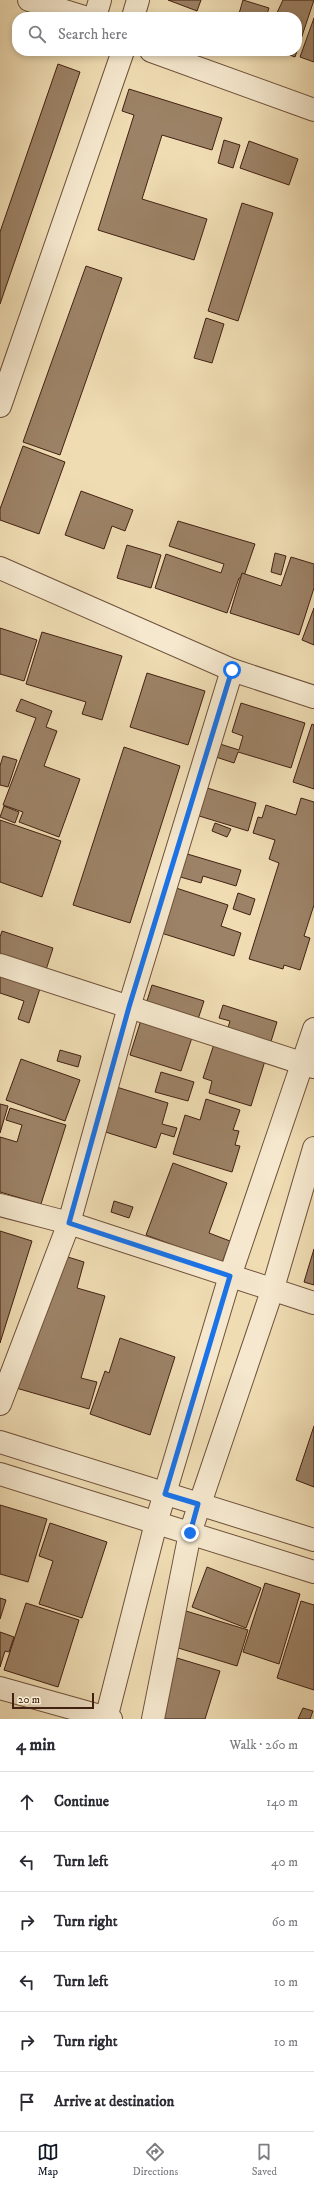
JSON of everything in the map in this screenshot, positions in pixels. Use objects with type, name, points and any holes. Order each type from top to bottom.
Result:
[{"type":"street","points":[[29,0],[68,12]]},
{"type":"street","points":[[96,12],[100,0]]},
{"type":"street","points":[[134,12],[138,0]]},
{"type":"street","points":[[0,406],[121,56]]},
{"type":"street","points":[[166,56],[314,110]]},
{"type":"street","points":[[0,568],[232,670],[314,697]]},
{"type":"street","points":[[0,1404],[69,1223],[129,1007],[232,670]]},
{"type":"street","points":[[0,965],[309,1066]]},
{"type":"street","points":[[0,1688],[108,1718],[156,1523],[230,1276],[309,1066],[314,1029]]},
{"type":"street","points":[[152,1719],[190,1533],[198,1504],[273,1288],[314,1148]]},
{"type":"street","points":[[0,1205],[69,1223],[230,1276],[273,1288],[314,1303]]},
{"type":"street","points":[[0,1442],[314,1540]]},
{"type":"street","points":[[0,1474],[314,1572]]},
{"type":"building","points":[[168,0],[201,0],[197,11]]},
{"type":"building","points":[[243,0],[269,8],[268,12],[239,12]]},
{"type":"building","points":[[283,0],[314,0],[302,36],[302,12],[277,12]]},
{"type":"building","points":[[314,18],[314,62],[300,57],[302,56],[302,51]]},
{"type":"building","points":[[58,64],[80,72],[0,304],[0,232]]},
{"type":"building","points":[[129,89],[222,118],[212,150],[162,135],[142,199],[207,219],[194,260],[98,230],[134,115],[122,111]]},
{"type":"building","points":[[224,140],[240,145],[233,168],[218,163]]},
{"type":"building","points":[[249,141],[298,159],[289,185],[240,168]]},
{"type":"building","points":[[242,203],[273,213],[238,321],[208,311]]},
{"type":"building","points":[[86,266],[122,278],[60,455],[23,442]]},
{"type":"building","points":[[206,318],[224,324],[212,363],[194,358]]},
{"type":"building","points":[[23,446],[65,462],[39,534],[0,520],[0,509]]},
{"type":"building","points":[[81,491],[133,510],[125,531],[112,526],[104,549],[65,535]]},
{"type":"building","points":[[178,521],[255,544],[243,579],[239,578],[227,613],[155,588],[166,554],[221,573],[224,564],[169,546]]},
{"type":"building","points":[[127,545],[161,555],[151,588],[117,578]]},
{"type":"building","points":[[275,553],[286,556],[281,575],[271,572]]},
{"type":"building","points":[[291,557],[314,564],[314,588],[299,635],[230,613],[242,573],[281,586]]},
{"type":"building","points":[[314,608],[314,645],[302,640]]},
{"type":"building","points":[[0,628],[37,640],[24,681],[0,674]]},
{"type":"building","points":[[42,632],[122,656],[102,720],[82,714],[86,702],[26,684]]},
{"type":"building","points":[[147,673],[205,691],[188,745],[130,727]]},
{"type":"building","points":[[21,699],[52,711],[46,727],[57,731],[44,766],[80,779],[59,837],[19,822],[23,812],[3,805],[36,718],[16,711]]},
{"type":"building","points":[[241,703],[305,723],[291,768],[238,752],[234,763],[216,757],[220,744],[239,750],[243,736],[232,732]]},
{"type":"building","points":[[312,724],[314,725],[314,789],[293,782]]},
{"type":"building","points":[[124,747],[180,766],[130,923],[73,905]]},
{"type":"building","points":[[3,756],[17,760],[8,787],[0,785],[0,766]]},
{"type":"building","points":[[204,787],[256,803],[248,831],[196,815]]},
{"type":"building","points":[[301,798],[314,802],[314,905],[304,936],[310,938],[300,970],[284,965],[283,969],[249,959],[279,863],[269,859],[275,840],[253,833],[258,817],[262,818],[266,805],[296,815]]},
{"type":"building","points":[[4,806],[19,812],[15,823],[0,817]]},
{"type":"building","points":[[0,820],[61,841],[42,897],[0,882]]},
{"type":"building","points":[[215,823],[231,829],[227,837],[212,831]]},
{"type":"building","points":[[184,853],[241,870],[236,886],[203,876],[201,883],[177,876]]},
{"type":"building","points":[[173,887],[228,905],[221,926],[241,933],[234,956],[158,932]]},
{"type":"building","points":[[238,893],[255,899],[250,915],[233,909]]},
{"type":"building","points":[[2,931],[53,948],[29,1023],[18,1019],[24,1001],[0,993],[0,937]]},
{"type":"building","points":[[152,985],[204,1001],[181,1071],[130,1055]]},
{"type":"building","points":[[223,1005],[277,1022],[251,1106],[209,1093],[212,1081],[203,1078],[215,1041],[223,1044],[230,1021],[219,1018]]},
{"type":"building","points":[[60,1050],[81,1056],[78,1067],[57,1061]]},
{"type":"building","points":[[21,1059],[80,1080],[65,1121],[6,1100]]},
{"type":"building","points":[[161,1072],[194,1082],[188,1101],[155,1092]]},
{"type":"building","points":[[110,1085],[168,1103],[162,1124],[177,1128],[174,1137],[161,1133],[156,1148],[96,1129]]},
{"type":"building","points":[[206,1099],[240,1110],[233,1130],[239,1131],[235,1145],[240,1146],[232,1172],[173,1154],[185,1115],[200,1120]]},
{"type":"building","points":[[0,1104],[8,1106],[0,1133]]},
{"type":"building","points":[[10,1108],[66,1125],[41,1204],[0,1192],[0,1137],[17,1142],[22,1125],[6,1120]]},
{"type":"building","points":[[173,1163],[227,1183],[209,1233],[230,1241],[222,1263],[146,1235]]},
{"type":"building","points":[[114,1201],[133,1207],[129,1218],[111,1212]]},
{"type":"building","points":[[0,1231],[32,1241],[0,1343]]},
{"type":"building","points":[[314,1249],[314,1285],[304,1282]]},
{"type":"building","points":[[55,1253],[84,1262],[77,1288],[105,1296],[81,1378],[97,1382],[89,1409],[16,1388]]},
{"type":"building","points":[[120,1338],[175,1357],[150,1435],[90,1414],[105,1371],[109,1373]]},
{"type":"building","points":[[314,1426],[314,1487],[296,1480]]},
{"type":"building","points":[[0,1505],[47,1519],[28,1582],[0,1574]]},
{"type":"building","points":[[50,1523],[107,1542],[82,1618],[39,1604],[53,1561],[39,1556]]},
{"type":"building","points":[[207,1567],[261,1588],[246,1628],[192,1607]]},
{"type":"building","points":[[265,1583],[300,1594],[279,1664],[243,1652]]},
{"type":"building","points":[[0,1598],[6,1600],[0,1619]]},
{"type":"building","points":[[301,1601],[314,1605],[314,1690],[277,1678]]},
{"type":"building","points":[[26,1603],[79,1620],[58,1687],[4,1670]]},
{"type":"building","points":[[186,1611],[248,1630],[237,1666],[175,1647]]},
{"type":"building","points":[[0,1632],[14,1637],[9,1652],[5,1651],[0,1667]]},
{"type":"building","points":[[177,1658],[220,1671],[205,1719],[158,1719]]},
{"type":"building","points":[[303,1708],[313,1711],[310,1719],[298,1719]]},
{"type":"route","points":[[190,1533],[198,1504],[165,1494],[230,1276],[69,1223],[129,1007],[232,670]]}]
